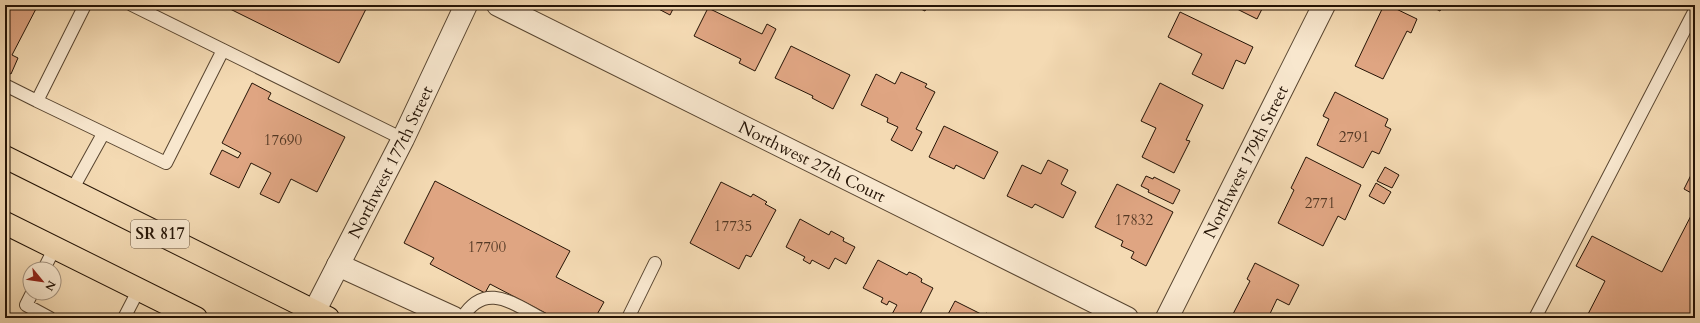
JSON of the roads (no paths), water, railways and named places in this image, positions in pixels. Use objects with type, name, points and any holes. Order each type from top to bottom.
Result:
[{"type":"main road","name":"SR 817","points":[[5,157],[318,316]]},
{"type":"main road","points":[[5,223],[196,318]]},
{"type":"street","name":"Northwest 177th Street","points":[[318,316],[338,265],[403,140],[466,5]]},
{"type":"street","name":"Northwest 27th Court","points":[[498,5],[1127,318]]},
{"type":"street","name":"Northwest 179th Street","points":[[1167,318],[1324,5]]},
{"type":"street","points":[[338,265],[454,318]]},
{"type":"lane","points":[[37,101],[85,5]]},
{"type":"lane","points":[[132,5],[403,140]]},
{"type":"lane","points":[[1535,318],[1695,10]]},
{"type":"lane","points":[[5,85],[102,134],[166,163],[223,50]]},
{"type":"lane","points":[[72,190],[102,134]]},
{"type":"lane","points":[[48,261],[55,247]]},
{"type":"lane","points":[[628,318],[655,263]]},
{"type":"lane","points":[[124,318],[139,289]]},
{"type":"lane","points":[[462,318],[469,307],[475,302],[489,297],[501,298],[541,318]]},
{"type":"lane","points":[[28,301],[26,305],[50,318]]}]
